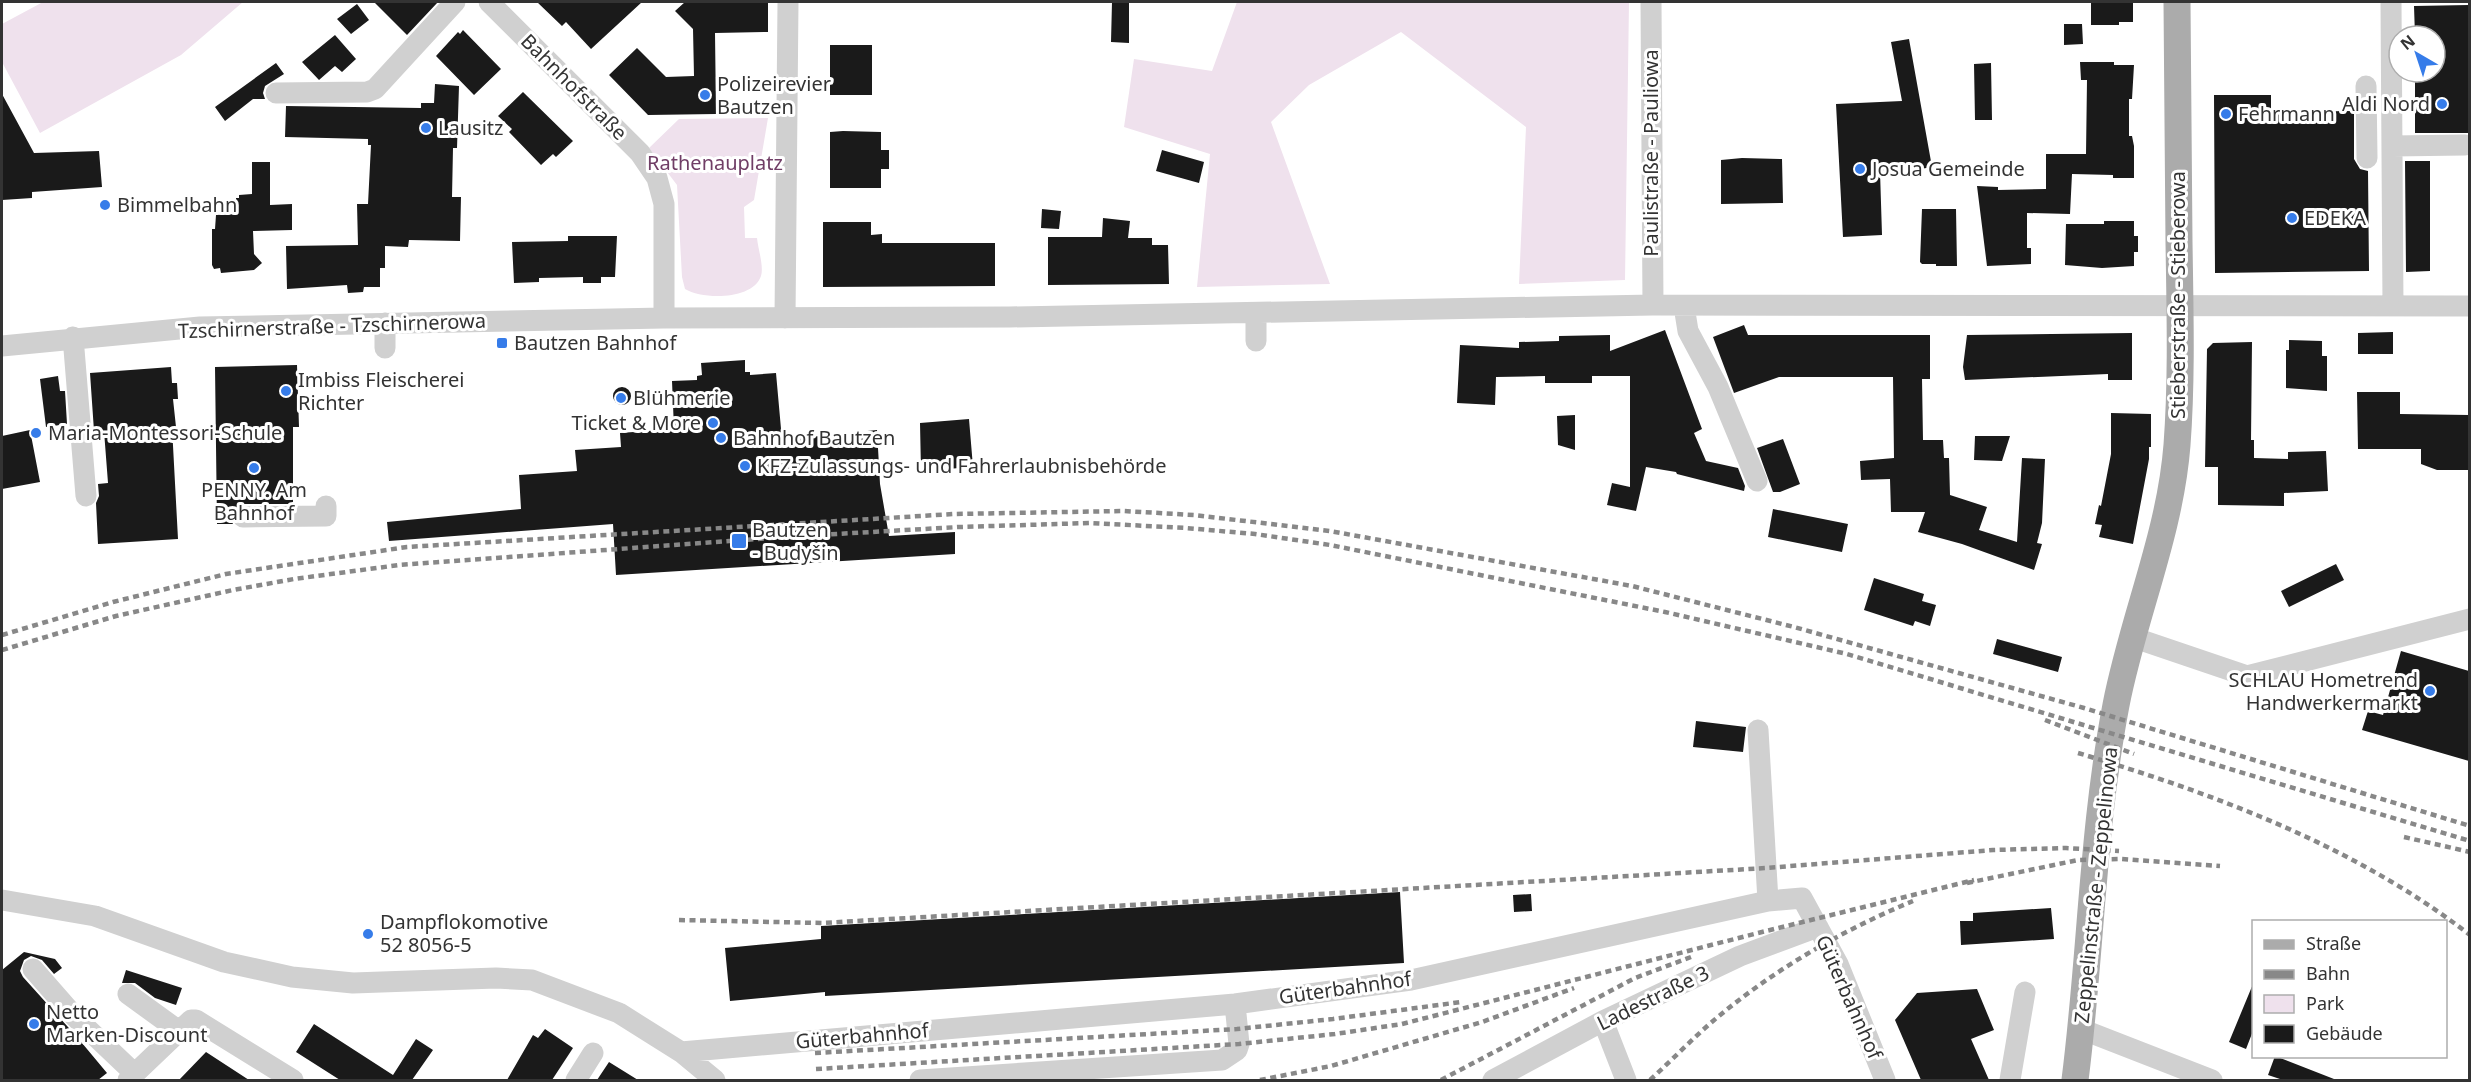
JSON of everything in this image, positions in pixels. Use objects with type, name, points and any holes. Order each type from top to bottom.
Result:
[{"type":"main road","name":"Stieberstraße - Stieberowa","points":[[2148,586],[2172,491],[2177,444],[2180,306],[2176,2]]},
{"type":"main road","name":"Zeppelinstraße - Zeppelinowa","points":[[2075,1080],[2100,802],[2116,704],[2132,637],[2148,586]]},
{"type":"street","points":[[276,93],[367,92],[375,89],[455,2]]},
{"type":"street","name":"Bahnhofstraße","points":[[489,2],[640,153],[653,171],[664,204],[664,318]]},
{"type":"street","points":[[785,318],[788,2]]},
{"type":"street","name":"Paulistraße - Pauliowa","points":[[1651,2],[1653,305]]},
{"type":"street","points":[[2391,2],[2393,306]]},
{"type":"street","points":[[2366,86],[2367,158]]},
{"type":"street","points":[[2392,146],[2465,145]]},
{"type":"street","name":"Tzschirnerstraße - Tzschirnerowa","points":[[2,346],[73,337],[200,327],[664,318],[923,319],[1653,305],[2469,306]]},
{"type":"street","points":[[1684,306],[1688,331],[1718,387],[1757,482]]},
{"type":"street","points":[[1256,313],[1256,341]]},
{"type":"street","points":[[385,323],[385,348]]},
{"type":"street","points":[[73,337],[86,496]]},
{"type":"street","points":[[243,517],[326,516],[326,506]]},
{"type":"street","points":[[2132,637],[2247,676],[2469,619]]},
{"type":"street","points":[[1758,730],[1768,901]]},
{"type":"street","name":"Güterbahnhof","points":[[681,1052],[1235,1004],[1411,980],[1768,901],[1802,898],[1838,964],[1884,1080]]},
{"type":"street","points":[[2,900],[95,916],[224,962],[292,977],[353,983],[496,978],[532,980],[619,1013],[681,1052],[715,1080]]},
{"type":"street","name":"Ladestraße 3","points":[[1493,1080],[1603,1021],[1740,956],[1818,927]]},
{"type":"street","points":[[33,969],[132,1077],[188,1025]]},
{"type":"street","points":[[2010,1080],[2025,992]]},
{"type":"street","points":[[128,994],[293,1080]]},
{"type":"street","points":[[920,1080],[1222,1060],[1237,1050],[1239,1044],[1235,1004]]},
{"type":"street","points":[[1603,1021],[1626,1080]]},
{"type":"street","points":[[2081,1029],[2212,1080]]},
{"type":"street","points":[[576,1080],[593,1053]]},
{"type":"green space","points":[[43,2],[243,2],[181,55],[40,133],[2,62],[2,24]]},
{"type":"green space","points":[[1237,2],[1629,2],[1625,280],[1519,284],[1526,127],[1401,32],[1309,85],[1271,122],[1330,284],[1197,287],[1210,154],[1124,127],[1134,59],[1212,71]]},
{"type":"green space","name":"Rathenauplatz","points":[[768,118],[754,200],[744,207],[745,238],[757,238],[761,276],[756,284],[738,294],[715,296],[693,293],[685,289],[682,277],[677,185],[649,148],[679,119]]},
{"type":"building","points":[[374,2],[438,2],[407,35]]},
{"type":"building","points":[[537,2],[642,2],[591,49],[566,22],[562,26]]},
{"type":"building","points":[[685,2],[768,2],[768,32],[715,33],[716,114],[648,115],[609,75],[637,48],[666,77],[694,76],[693,29],[675,11]]},
{"type":"building","points":[[1112,2],[1129,2],[1129,43],[1111,42]]},
{"type":"building","points":[[2091,2],[2133,2],[2133,22],[2119,22],[2119,25],[2091,25]]},
{"type":"building","points":[[357,4],[369,20],[351,34],[337,19]]},
{"type":"building","name":"Aldi Nord","points":[[2469,5],[2469,133],[2415,133],[2415,84],[2447,84],[2447,24],[2415,24],[2414,6]]},
{"type":"building","points":[[2064,24],[2082,24],[2083,44],[2064,45]]},
{"type":"building","points":[[463,30],[501,69],[474,95],[436,56],[458,32],[460,34]]},
{"type":"building","points":[[335,35],[356,59],[342,72],[335,66],[319,80],[302,62]]},
{"type":"building","points":[[1909,39],[1932,167],[1915,170],[1914,164],[1880,171],[1882,235],[1843,237],[1836,104],[1902,101],[1891,42]]},
{"type":"building","points":[[830,45],[872,45],[872,95],[830,95]]},
{"type":"building","points":[[2080,62],[2114,62],[2114,65],[2134,65],[2132,99],[2129,99],[2129,136],[2132,136],[2134,146],[2134,178],[2072,174],[2070,214],[2027,213],[2027,248],[2031,248],[2031,264],[1987,266],[1977,186],[1998,187],[1998,190],[2046,189],[2046,154],[2086,154],[2087,80],[2081,80]]},
{"type":"building","points":[[276,63],[284,74],[265,86],[263,93],[265,99],[253,99],[225,121],[215,107]]},
{"type":"building","points":[[1991,63],[1992,120],[1975,120],[1974,64]]},
{"type":"building","points":[[435,84],[459,86],[457,148],[453,148],[452,197],[461,197],[460,241],[409,240],[408,247],[385,246],[385,268],[380,268],[380,287],[364,287],[363,292],[348,293],[347,285],[287,289],[286,246],[358,245],[357,204],[368,204],[371,145],[368,145],[368,139],[285,137],[286,106],[421,108],[421,103],[434,103]]},
{"type":"building","points":[[523,92],[573,141],[556,157],[553,154],[541,165],[509,132],[512,129],[498,116]]},
{"type":"building","points":[[2,94],[34,153],[99,151],[102,187],[32,192],[32,198],[2,200]]},
{"type":"building","name":"EDEKA","points":[[2214,95],[2271,95],[2271,112],[2354,111],[2354,159],[2360,169],[2368,171],[2369,271],[2215,273]]},
{"type":"building","points":[[830,132],[881,132],[881,150],[889,150],[889,169],[881,169],[881,188],[830,188]]},
{"type":"building","points":[[1162,150],[1204,162],[1199,183],[1156,171]]},
{"type":"building","points":[[1782,159],[1783,203],[1721,204],[1721,160]]},
{"type":"building","points":[[2405,161],[2430,161],[2430,271],[2406,272]]},
{"type":"building","points":[[252,162],[270,162],[270,205],[292,204],[292,230],[253,231],[254,254],[262,263],[254,270],[221,273],[220,268],[214,269],[212,265],[212,229],[215,229],[216,215],[236,214],[236,198],[239,198],[239,195],[252,194]]},
{"type":"building","points":[[1042,209],[1061,211],[1059,229],[1041,228]]},
{"type":"building","points":[[1922,209],[1956,209],[1957,266],[1936,266],[1936,264],[1920,262]]},
{"type":"building","points":[[1103,218],[1130,221],[1128,238],[1152,238],[1152,245],[1168,245],[1169,284],[1048,285],[1048,237],[1102,237]]},
{"type":"building","points":[[2104,221],[2134,221],[2134,236],[2138,236],[2138,252],[2134,252],[2134,266],[2102,268],[2065,265],[2066,224],[2104,224]]},
{"type":"building","points":[[823,222],[871,222],[871,235],[882,234],[882,243],[995,243],[995,286],[823,287]]},
{"type":"building","points":[[568,236],[617,236],[615,277],[601,277],[601,283],[583,283],[583,277],[539,278],[539,282],[514,283],[512,242],[568,241]]},
{"type":"building","points":[[1744,325],[1748,335],[1930,335],[1930,379],[1922,379],[1923,440],[1943,440],[1944,458],[1949,458],[1950,495],[1987,507],[1979,530],[2017,542],[2022,458],[2045,459],[2042,523],[2037,543],[2042,544],[2034,570],[1962,544],[1918,532],[1925,512],[1891,512],[1890,479],[1861,480],[1860,461],[1894,458],[1893,377],[1779,377],[1734,393],[1713,337]]},
{"type":"building","points":[[1665,330],[1702,429],[1694,433],[1706,461],[1738,468],[1745,486],[1744,491],[1676,472],[1646,467],[1636,511],[1607,505],[1612,483],[1630,487],[1630,376],[1592,376],[1592,383],[1545,383],[1545,376],[1496,377],[1495,405],[1457,403],[1460,345],[1519,348],[1519,342],[1559,341],[1559,336],[1610,335],[1610,351]]},
{"type":"building","points":[[2393,332],[2393,354],[2358,354],[2358,333]]},
{"type":"building","points":[[2132,333],[2132,380],[2108,380],[2108,374],[1965,380],[1963,367],[1967,335]]},
{"type":"building","points":[[2289,340],[2322,341],[2322,356],[2327,356],[2327,391],[2286,388],[2286,350],[2289,350]]},
{"type":"building","points":[[2252,342],[2251,440],[2254,440],[2254,458],[2288,459],[2288,452],[2326,451],[2328,491],[2284,493],[2284,506],[2218,505],[2218,467],[2205,467],[2207,349],[2213,343]]},
{"type":"building","points":[[745,360],[745,372],[750,372],[750,375],[776,373],[782,440],[877,430],[880,484],[889,536],[955,532],[955,554],[616,575],[613,524],[389,541],[387,522],[521,509],[519,475],[577,471],[575,450],[621,447],[620,433],[674,429],[672,381],[697,380],[697,376],[702,375],[701,363]]},
{"type":"building","name":"PENNY. Am Bahnhof","points":[[297,365],[299,427],[293,427],[293,504],[242,504],[232,511],[230,518],[233,524],[217,524],[215,367]]},
{"type":"building","points":[[171,367],[172,383],[177,383],[178,399],[173,399],[176,427],[172,427],[178,539],[98,544],[96,503],[99,496],[98,484],[108,483],[104,431],[94,431],[90,373]]},
{"type":"building","points":[[58,376],[60,391],[65,391],[67,424],[46,427],[40,379]]},
{"type":"building","points":[[622,387],[628,390],[631,396],[628,402],[622,405],[616,402],[613,396],[616,390]]},
{"type":"building","points":[[2357,392],[2400,392],[2400,414],[2469,415],[2469,470],[2437,470],[2421,464],[2421,449],[2358,449]]},
{"type":"building","points":[[2111,413],[2151,414],[2151,447],[2149,447],[2149,459],[2133,544],[2099,537],[2102,525],[2095,524],[2099,505],[2101,506],[2111,454]]},
{"type":"building","points":[[1575,415],[1575,450],[1558,445],[1557,416]]},
{"type":"building","points":[[969,419],[973,467],[921,471],[920,423]]},
{"type":"building","points":[[30,430],[40,482],[2,489],[2,436]]},
{"type":"building","points":[[1975,436],[2010,436],[2002,461],[1974,460]]},
{"type":"building","points":[[1783,439],[1800,484],[1780,492],[1773,492],[1757,448]]},
{"type":"building","points":[[1773,509],[1848,524],[1842,552],[1768,537]]},
{"type":"building","points":[[2336,564],[2344,580],[2289,607],[2281,591]]},
{"type":"building","points":[[1874,578],[1924,594],[1922,601],[1936,605],[1930,626],[1915,621],[1913,626],[1864,610]]},
{"type":"building","points":[[1997,639],[2062,657],[2058,672],[1993,654]]},
{"type":"building","name":"SCHLAU Hometrend Handwerkermarkt","points":[[2401,651],[2469,671],[2469,761],[2362,730],[2368,711],[2383,715]]},
{"type":"building","points":[[1696,721],[1746,727],[1743,752],[1693,747]]},
{"type":"building","points":[[1400,892],[1404,963],[825,996],[825,992],[730,1001],[725,948],[821,939],[821,926]]},
{"type":"building","points":[[1531,894],[1532,911],[1514,912],[1513,895]]},
{"type":"building","points":[[2051,908],[2054,939],[1961,945],[1960,921],[1973,921],[1973,913]]},
{"type":"building","name":"Netto Marken-Discount","points":[[24,952],[55,959],[62,968],[54,974],[42,960],[31,956],[24,960],[20,971],[107,1073],[98,1080],[2,1080],[2,970]]},
{"type":"building","points":[[126,970],[182,988],[176,1005],[155,998],[135,983],[122,983]]},
{"type":"building","points":[[2252,986],[2252,1034],[2246,1049],[2229,1042]]},
{"type":"building","points":[[1977,989],[1994,1030],[1971,1039],[1989,1080],[1921,1080],[1895,1020],[1917,993]]},
{"type":"building","points":[[314,1024],[393,1075],[416,1039],[433,1050],[412,1080],[340,1080],[296,1052]]},
{"type":"building","points":[[545,1029],[573,1048],[552,1080],[507,1080],[533,1035],[538,1038]]},
{"type":"building","points":[[206,1052],[249,1080],[179,1080]]},
{"type":"building","points":[[2274,1058],[2280,1058],[2334,1079],[2283,1080],[2268,1075]]},
{"type":"building","points":[[609,1062],[638,1080],[597,1080]]},
{"type":"railway","points":[[2,635],[113,602],[226,574],[407,547],[954,514],[1124,511],[1194,515],[1330,531],[1632,586],[1794,627],[2084,708],[2470,826]]},
{"type":"railway","points":[[2,650],[116,616],[233,590],[399,565],[784,537],[959,527],[1090,523],[1186,528],[1255,534],[1330,545],[1665,612],[1847,654],[2470,841]]},
{"type":"railway","points":[[2045,720],[2134,754]]},
{"type":"railway","points":[[2078,753],[2232,805],[2332,849],[2426,903],[2470,935]]},
{"type":"railway","points":[[2404,837],[2470,852]]},
{"type":"railway","points":[[679,920],[822,923],[1766,868],[1993,850],[2066,848],[2119,851]]},
{"type":"railway","points":[[1967,883],[2078,860],[2122,859],[2220,866]]},
{"type":"railway","points":[[816,1069],[1239,1044],[1402,1024],[1974,880]]},
{"type":"railway","points":[[1650,1080],[1713,1021],[1759,985],[1808,953],[1860,925],[1913,901]]},
{"type":"railway","points":[[1441,1080],[1635,978],[1691,957]]},
{"type":"railway","points":[[1260,1080],[1331,1066],[1482,1022],[1574,988]]},
{"type":"railway","points":[[815,1053],[1237,1029],[1461,1002]]},
{"type":"place","name":"Polizeirevier Bautzen","points":[[705,95]]},
{"type":"place","name":"Aldi Nord","points":[[2442,104]]},
{"type":"place","name":"Fehrmann","points":[[2226,114]]},
{"type":"place","name":"Lausitz","points":[[426,128]]},
{"type":"place","name":"Josua Gemeinde","points":[[1860,169]]},
{"type":"place","name":"Bimmelbahn","points":[[105,205]]},
{"type":"place","name":"EDEKA","points":[[2292,218]]},
{"type":"place","name":"Bautzen Bahnhof","points":[[502,343]]},
{"type":"place","name":"Imbiss Fleischerei Richter","points":[[286,391]]},
{"type":"place","name":"Blühmerie","points":[[621,398]]},
{"type":"place","name":"Ticket & More","points":[[713,423]]},
{"type":"place","name":"Maria-Montessori-Schule","points":[[36,433]]},
{"type":"place","name":"Bahnhof Bautzen","points":[[721,438]]},
{"type":"place","name":"KFZ-Zulassungs- und Fahrerlaubnisbehörde","points":[[745,466]]},
{"type":"place","name":"PENNY. Am Bahnhof","points":[[254,468]]},
{"type":"place","name":"Bautzen - Budyšin","points":[[739,541]]},
{"type":"place","name":"SCHLAU Hometrend Handwerkermarkt","points":[[2430,691]]},
{"type":"place","name":"Dampflokomotive 52 8056-5","points":[[368,934]]},
{"type":"place","name":"Netto Marken-Discount","points":[[34,1024]]}]
